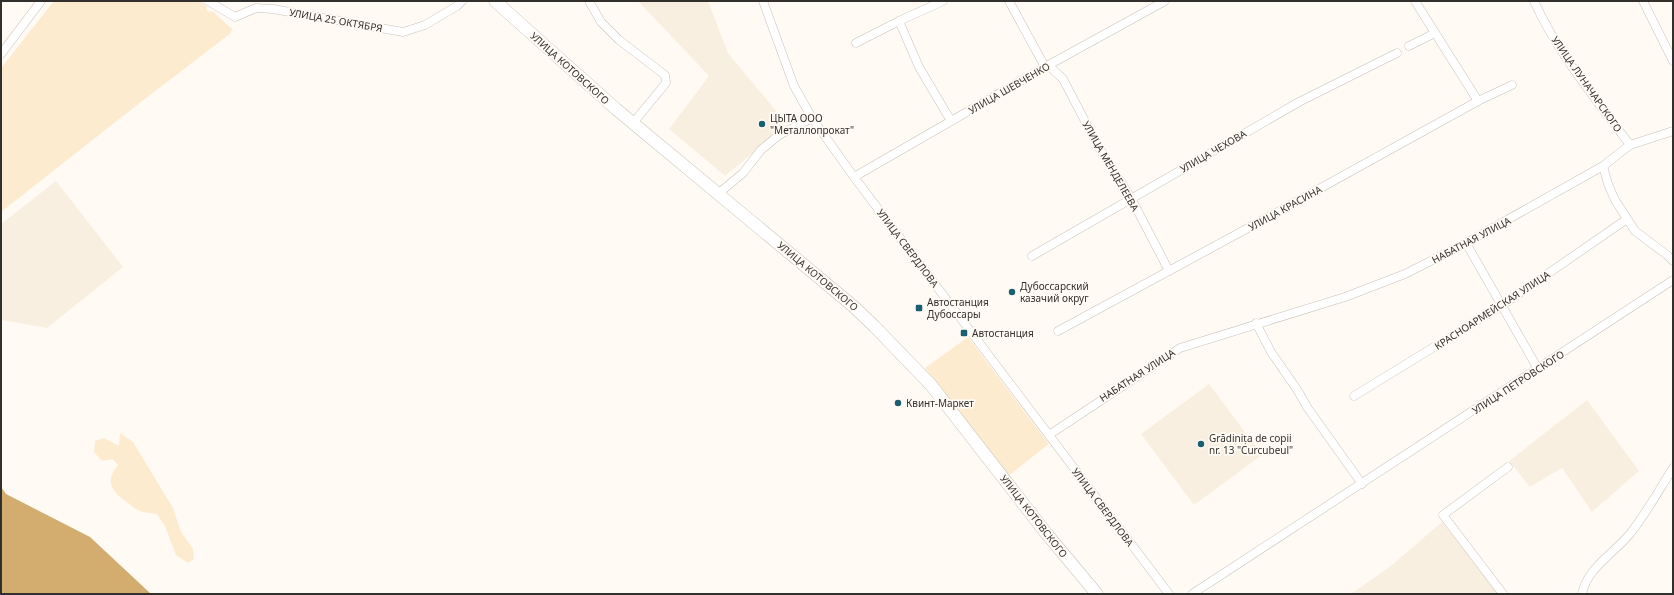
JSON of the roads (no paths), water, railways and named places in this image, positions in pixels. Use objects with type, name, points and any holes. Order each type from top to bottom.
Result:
[{"type":"highway","name":"УЛИЦА КОТОВСКОГО","points":[[495,1],[586,83],[853,306],[915,367],[931,385],[1046,533],[1097,594]]},
{"type":"street","points":[[1,54],[41,1]]},
{"type":"street","name":"УЛИЦА 25 ОКТЯБРЯ","points":[[208,1],[235,18],[256,8],[273,9],[403,32],[425,25],[457,6],[462,1]]},
{"type":"street","points":[[247,11],[255,1]]},
{"type":"street","points":[[589,1],[601,22],[619,40],[665,74],[666,83],[633,123]]},
{"type":"street","name":"УЛИЦА СВЕРДЛОВА","points":[[763,1],[794,86],[812,118],[854,177],[1169,594]]},
{"type":"street","points":[[856,43],[943,1]]},
{"type":"street","name":"УЛИЦА МЕНДЕЛЕЕВА","points":[[1010,1],[1047,66],[1063,79],[1098,146],[1131,198],[1169,270]]},
{"type":"street","name":"УЛИЦА ШЕВЧЕНКО","points":[[854,177],[1047,66],[1165,1]]},
{"type":"street","points":[[1415,1],[1478,101]]},
{"type":"street","name":"УЛИЦА ЛУНАЧАРСКОГО","points":[[1534,1],[1543,20],[1565,57],[1630,145]]},
{"type":"street","points":[[1643,1],[1673,61]]},
{"type":"street","points":[[899,21],[919,67],[951,122]]},
{"type":"street","points":[[1410,46],[1435,34]]},
{"type":"street","name":"УЛИЦА ЧЕХОВА","points":[[1032,256],[1299,102],[1396,53]]},
{"type":"street","name":"УЛИЦА КРАСИНА","points":[[1058,331],[1478,101],[1512,85]]},
{"type":"street","points":[[719,193],[743,173],[761,150],[773,140],[789,129],[812,118]]},
{"type":"street","name":"НАБАТНАЯ УЛИЦА","points":[[1048,435],[1180,348],[1256,323],[1345,297],[1404,274],[1466,243],[1603,166],[1630,145],[1673,131]]},
{"type":"street","points":[[1603,166],[1608,184],[1615,200],[1635,231],[1673,261]]},
{"type":"street","name":"КРАСНОАРМЕЙСКАЯ УЛИЦА","points":[[1354,396],[1501,306],[1627,219]]},
{"type":"street","points":[[1466,243],[1538,370]]},
{"type":"street","name":"УЛИЦА ПЕТРОВСКОГО","points":[[1192,594],[1538,370],[1673,280]]},
{"type":"street","points":[[1256,323],[1271,352],[1298,391],[1307,407],[1362,484]]},
{"type":"street","points":[[1502,594],[1442,515],[1508,467]]},
{"type":"street","points":[[1582,594],[1592,571],[1628,536],[1649,507],[1673,468]]},
{"type":"place","name":"ЦЫТА ООО \"Металлопрокат\"","points":[[762,124]]},
{"type":"place","name":"Дубоссарский казачий округ","points":[[1012,292]]},
{"type":"place","name":"Автостанция Дубоссары","points":[[919,308]]},
{"type":"place","name":"Автостанция","points":[[964,333]]},
{"type":"place","name":"Квинт-Маркет","points":[[898,403]]},
{"type":"place","name":"Grădinița de copii nr. 13 \"Curcubeul\"","points":[[1201,444]]}]
